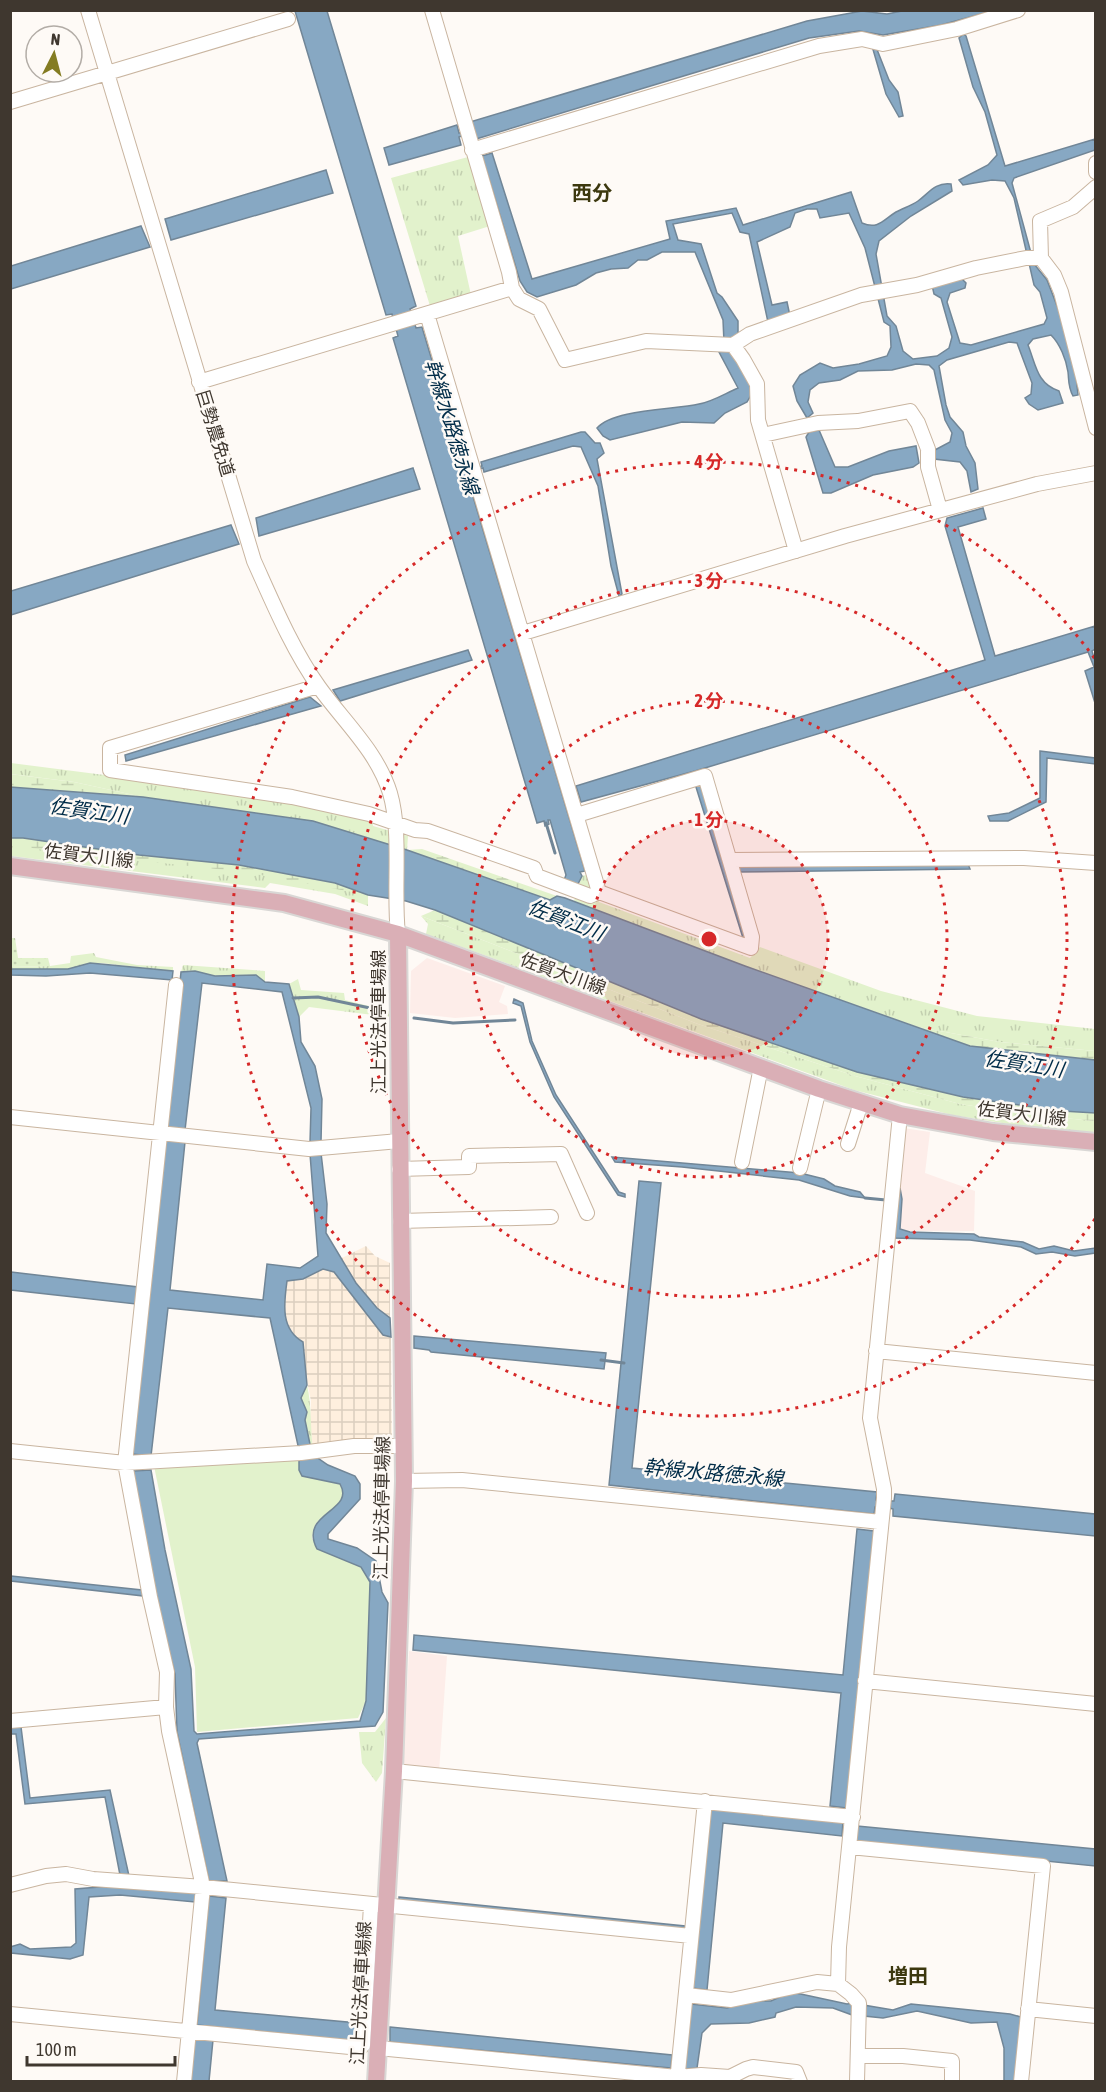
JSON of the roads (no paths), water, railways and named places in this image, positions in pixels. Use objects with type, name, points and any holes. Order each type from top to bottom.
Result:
[{"type":"main road","name":"佐賀大川線","points":[[10,866],[284,903],[398,934],[819,1089],[900,1115],[993,1132],[1095,1142]]},
{"type":"main road","name":"江上光法停車場線","points":[[376,2082],[378,1906],[394,1771],[404,1481],[398,934]]},
{"type":"street","name":"巨勢農免道","points":[[88,10],[254,561],[283,626],[318,686],[365,745],[381,769],[391,795],[395,826],[398,934]]},
{"type":"street","points":[[432,10],[512,288],[519,299],[538,309],[565,360],[646,341],[733,345],[750,334],[861,295],[917,285],[976,268],[1034,258]]},
{"type":"street","points":[[472,150],[819,46],[862,39],[883,44],[957,29],[1018,10]]},
{"type":"street","points":[[10,102],[288,19]]},
{"type":"street","points":[[1095,163],[1095,172]]},
{"type":"street","points":[[1034,258],[1040,221],[1074,207],[1095,188]]},
{"type":"street","points":[[1034,258],[1054,275],[1061,292],[1095,428]]},
{"type":"street","points":[[199,382],[512,288]]},
{"type":"street","points":[[421,316],[474,470],[599,892]]},
{"type":"street","points":[[733,345],[757,384],[758,420],[796,551]]},
{"type":"street","points":[[763,435],[818,423],[858,421],[910,411],[918,423],[928,449],[928,467],[940,510]]},
{"type":"street","points":[[523,633],[940,510],[1037,484],[1095,473]]},
{"type":"street","points":[[318,686],[110,748],[110,770],[292,797],[369,814],[395,826],[428,831],[534,868],[537,876],[590,896],[599,892],[751,948],[752,937],[705,776],[577,815]]},
{"type":"street","points":[[731,860],[1024,858],[1095,863]]},
{"type":"street","points":[[176,985],[170,1134],[142,1295],[136,1463],[150,1596],[167,1672],[166,1707],[169,1731],[213,1888],[199,2032],[184,2082]]},
{"type":"street","points":[[742,1162],[761,1067]]},
{"type":"street","points":[[800,1168],[819,1089]]},
{"type":"street","points":[[848,1144],[861,1103]]},
{"type":"street","points":[[838,1984],[839,1947],[883,1510],[884,1489],[870,1418],[900,1115]]},
{"type":"street","points":[[10,1117],[309,1149],[399,1141]]},
{"type":"street","points":[[399,1169],[469,1167],[469,1156],[561,1154],[587,1213]]},
{"type":"street","points":[[400,1221],[551,1217]]},
{"type":"street","points":[[876,1352],[1095,1373]]},
{"type":"street","points":[[10,1451],[136,1463],[306,1452],[354,1446],[403,1446]]},
{"type":"street","points":[[404,1481],[462,1480],[883,1510]]},
{"type":"street","points":[[865,1682],[1095,1704]]},
{"type":"street","points":[[10,1721],[166,1707]]},
{"type":"street","points":[[394,1771],[852,1817]]},
{"type":"street","points":[[677,2079],[695,1996],[691,1936],[705,1801]]},
{"type":"street","points":[[850,1847],[1043,1866],[1021,2082]]},
{"type":"street","points":[[10,1885],[46,1876],[66,1874],[93,1879],[213,1888],[691,1936]]},
{"type":"street","points":[[10,2013],[360,2048],[363,2045],[378,1906]]},
{"type":"street","points":[[695,1996],[731,2000],[817,1982],[838,1984],[851,1994],[860,2010],[857,2082]]},
{"type":"street","points":[[1028,2009],[1095,2016]]},
{"type":"street","points":[[378,2048],[677,2079],[700,2075],[730,2077],[753,2067],[796,2072],[800,2082]]},
{"type":"street","points":[[859,2056],[903,2056],[952,2061],[952,2082]]},
{"type":"water","points":[[907,10],[992,11],[941,25],[883,35],[859,31],[809,38],[476,139],[473,132],[459,137],[461,145],[389,165],[384,148],[457,125],[459,133],[472,129],[470,122],[807,21],[862,11],[887,14]]},
{"type":"water","points":[[295,11],[327,11],[416,306],[410,309],[416,328],[422,327],[465,471],[482,466],[481,462],[581,432],[585,432],[595,443],[600,443],[604,453],[597,459],[622,594],[619,596],[611,566],[598,486],[581,447],[573,446],[484,472],[483,468],[466,473],[585,871],[580,872],[582,876],[577,886],[564,880],[566,875],[550,820],[545,826],[544,821],[537,823],[393,338],[398,336],[392,314],[386,315]]},
{"type":"water","points":[[963,34],[966,36],[1005,166],[1095,139],[1095,150],[1014,178],[1012,183],[1034,264],[1047,280],[1064,324],[1076,375],[1078,395],[1073,396],[1071,393],[1064,357],[1051,335],[1033,339],[1028,345],[1042,379],[1059,391],[1063,403],[1038,410],[1025,398],[1031,394],[1032,383],[1017,343],[1009,342],[947,360],[939,366],[946,405],[950,417],[963,432],[966,446],[975,463],[978,489],[971,492],[967,471],[960,462],[934,459],[933,451],[950,442],[952,433],[945,420],[934,370],[929,365],[916,364],[892,370],[858,371],[840,380],[819,383],[810,390],[808,402],[813,413],[807,418],[797,401],[793,386],[800,375],[820,363],[833,368],[859,364],[887,356],[891,347],[890,326],[884,322],[865,248],[849,213],[820,218],[817,209],[807,209],[795,213],[790,227],[757,242],[772,305],[787,302],[790,316],[768,322],[749,234],[740,232],[732,213],[673,224],[678,240],[701,244],[717,293],[738,321],[738,335],[724,342],[723,320],[695,252],[662,252],[647,260],[638,260],[628,268],[596,273],[576,285],[537,297],[527,292],[520,281],[482,156],[492,153],[532,279],[670,239],[666,221],[736,208],[743,225],[851,192],[862,223],[876,225],[915,203],[936,186],[951,184],[952,191],[911,216],[879,241],[876,254],[887,316],[896,326],[903,351],[913,359],[937,356],[949,348],[952,337],[941,298],[934,294],[932,285],[962,279],[966,283],[965,288],[950,293],[947,302],[960,343],[971,345],[1044,324],[1047,318],[1040,292],[1034,285],[1014,198],[1005,181],[992,180],[963,185],[959,180],[988,165],[997,155],[985,112],[973,87],[959,38]]},
{"type":"water","points":[[872,46],[876,47],[889,80],[898,92],[903,116],[899,117],[886,94]]},
{"type":"water","points":[[326,170],[333,193],[171,240],[165,219]]},
{"type":"water","points":[[141,226],[150,247],[11,289],[11,266]]},
{"type":"water","points":[[725,349],[731,351],[750,385],[751,395],[747,402],[725,413],[714,423],[682,422],[610,440],[603,436],[597,428],[617,417],[704,403],[738,388],[719,352]]},
{"type":"water","points":[[819,430],[835,467],[848,467],[889,451],[916,446],[919,463],[913,467],[873,475],[831,493],[823,493],[806,437],[809,432]]},
{"type":"water","points":[[413,468],[420,489],[259,536],[256,518]]},
{"type":"water","points":[[983,508],[986,519],[958,527],[995,656],[1095,626],[1095,649],[1092,651],[1095,661],[1095,703],[1085,671],[1094,667],[1088,652],[695,771],[581,802],[576,786],[985,660],[945,526],[947,518]]},
{"type":"water","points":[[231,525],[239,544],[11,615],[11,591]]},
{"type":"water","points":[[468,650],[472,660],[340,701],[333,690]]},
{"type":"water","points":[[310,697],[321,706],[126,761],[125,755]]},
{"type":"water","points":[[1040,751],[1095,758],[1095,764],[1047,758],[1046,802],[1008,821],[990,821],[988,816],[1009,813],[1040,798]]},
{"type":"water","points":[[703,785],[747,937],[743,938],[696,787]]},
{"type":"water","name":"佐賀江川","points":[[10,787],[143,797],[313,821],[407,850],[550,900],[557,896],[565,898],[745,966],[970,1046],[1095,1060],[1095,1113],[1062,1111],[963,1097],[857,1072],[701,1019],[435,910],[406,901],[368,895],[335,883],[239,865],[139,855],[11,838]]},
{"type":"water","points":[[968,864],[970,869],[738,872],[738,867]]},
{"type":"water","points":[[90,963],[173,971],[172,980],[90,973],[46,976],[11,975],[11,969],[68,969]]},
{"type":"water","points":[[195,971],[215,976],[256,975],[265,982],[289,984],[299,1017],[301,1042],[315,1066],[322,1099],[321,1142],[310,1143],[311,1108],[282,992],[202,983],[185,1130],[167,1128],[183,983],[180,982],[181,972]]},
{"type":"water","points":[[514,999],[523,1003],[532,1041],[556,1095],[619,1192],[625,1194],[625,1197],[618,1195],[554,1097],[530,1042],[521,1006],[513,1003]]},
{"type":"water","points":[[166,1140],[185,1142],[170,1290],[263,1300],[267,1264],[300,1268],[318,1256],[310,1154],[321,1153],[327,1204],[326,1233],[356,1283],[377,1308],[390,1318],[391,1337],[383,1335],[334,1272],[323,1269],[303,1279],[287,1281],[285,1315],[287,1323],[290,1330],[303,1342],[307,1385],[301,1398],[307,1412],[305,1420],[312,1454],[328,1465],[355,1476],[360,1484],[360,1499],[328,1534],[328,1539],[357,1548],[376,1561],[382,1592],[388,1603],[383,1712],[375,1726],[199,1739],[197,1743],[227,1881],[209,1881],[177,1732],[175,1674],[154,1593],[133,1471],[151,1470],[165,1550],[191,1669],[194,1731],[197,1734],[360,1721],[366,1701],[370,1582],[361,1567],[317,1549],[313,1537],[315,1527],[340,1501],[343,1493],[340,1484],[302,1476],[299,1470],[299,1450],[270,1318],[168,1308],[151,1456],[132,1454]]},
{"type":"water","points":[[612,1157],[800,1173],[824,1179],[835,1186],[860,1192],[865,1198],[850,1196],[799,1180],[615,1162]]},
{"type":"water","points":[[639,1181],[661,1183],[632,1468],[877,1492],[876,1500],[880,1500],[879,1507],[875,1507],[874,1514],[609,1485]]},
{"type":"water","points":[[900,1188],[902,1199],[900,1229],[910,1232],[974,1234],[979,1237],[1023,1242],[1039,1249],[1054,1246],[1074,1251],[1095,1248],[1095,1253],[1075,1256],[1052,1252],[1036,1254],[1021,1247],[970,1240],[893,1238]]},
{"type":"water","points":[[11,1272],[138,1287],[136,1304],[11,1290]]},
{"type":"water","points":[[414,1336],[606,1353],[604,1369],[431,1352],[414,1348]]},
{"type":"water","points":[[895,1494],[1095,1514],[1095,1536],[893,1516],[893,1509],[889,1508],[889,1501],[894,1501]]},
{"type":"water","points":[[857,1529],[874,1531],[847,1808],[830,1806],[841,1693],[413,1650],[414,1635],[843,1675]]},
{"type":"water","points":[[11,1576],[142,1590],[144,1596],[11,1581]]},
{"type":"water","points":[[11,1727],[21,1727],[30,1798],[110,1790],[129,1876],[120,1875],[105,1797],[25,1804],[16,1734],[11,1734]]},
{"type":"water","points":[[708,1806],[843,1821],[842,1836],[723,1823],[707,1990],[692,1988]]},
{"type":"water","points":[[857,1826],[1095,1849],[1095,1866],[855,1842]]},
{"type":"water","points":[[124,1885],[196,1892],[195,1902],[120,1895],[89,1897],[83,1955],[70,1959],[11,1953],[10,1947],[20,1944],[30,1949],[71,1947],[76,1943],[75,1889]]},
{"type":"water","points":[[209,1896],[226,1898],[215,2010],[358,2023],[357,2041],[197,2025]]},
{"type":"water","points":[[399,1897],[685,1926],[685,1930],[399,1902]]},
{"type":"water","points":[[796,1993],[847,2004],[853,2003],[855,2016],[833,2008],[796,2007],[776,2013],[775,2017],[749,2023],[711,2024],[702,2033],[697,2068],[684,2069],[691,2004],[727,2008],[753,2001],[771,2001]]},
{"type":"water","points":[[911,2004],[1021,2017],[1015,2081],[1004,2081],[1004,2048],[997,2022],[971,2023],[917,2011],[883,2018],[864,2016],[863,2005],[893,2010]]},
{"type":"water","points":[[390,2027],[672,2055],[671,2068],[390,2042]]},
{"type":"water","points":[[195,2039],[213,2040],[209,2081],[190,2082]]},
{"type":"waterway","name":"幹線水路徳永線","points":[[546,823],[555,853]]},
{"type":"waterway","points":[[293,998],[318,997],[384,1011]]},
{"type":"waterway","points":[[414,1018],[453,1023],[515,1020]]},
{"type":"waterway","points":[[865,1198],[886,1200]]},
{"type":"waterway","points":[[601,1360],[624,1363]]},
{"type":"district","name":"西分","points":[[592,193]]},
{"type":"district","name":"増田","points":[[908,1976]]}]
